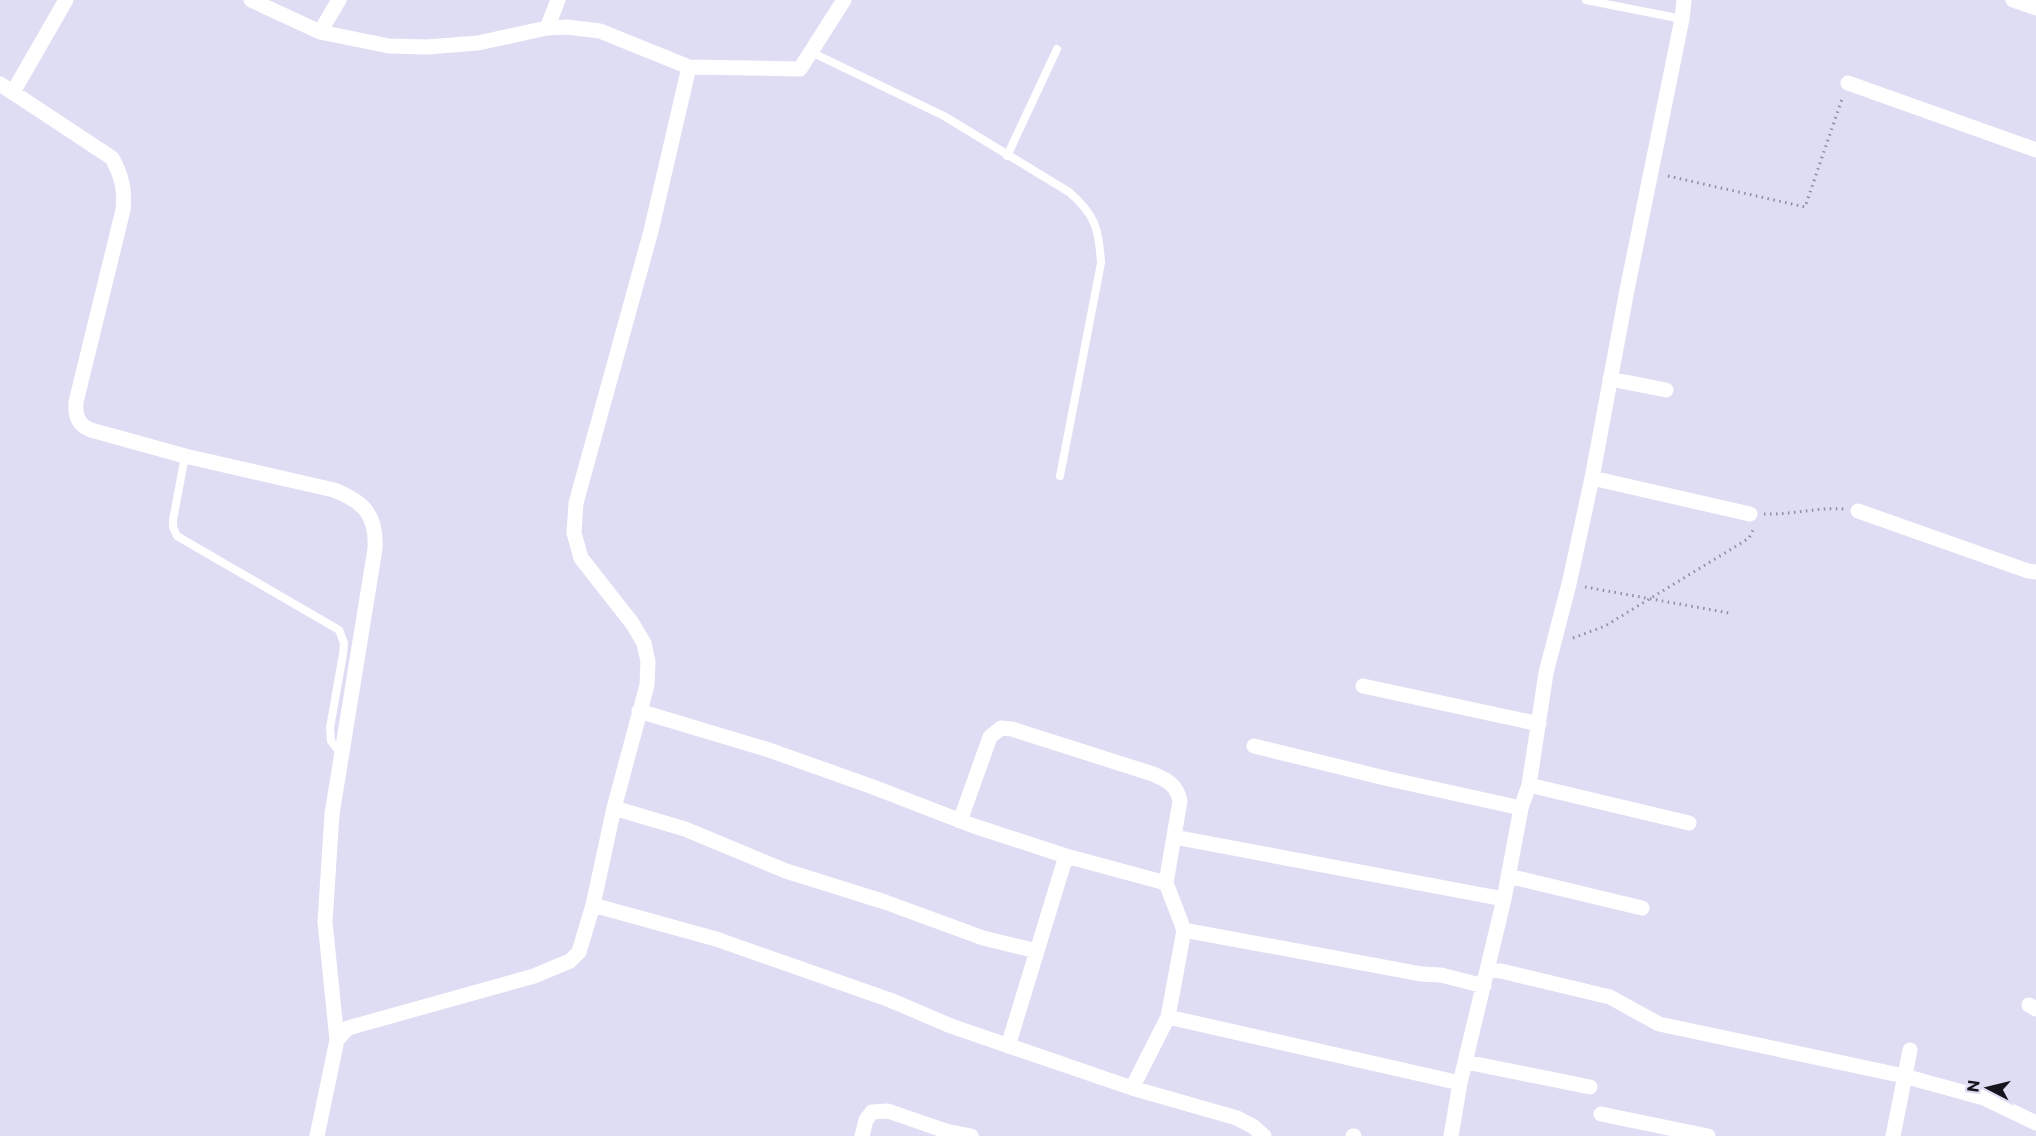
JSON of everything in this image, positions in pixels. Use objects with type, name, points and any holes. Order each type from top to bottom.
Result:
[{"type":"street","points":[[66,0],[7,88],[112,158],[124,183],[123,210],[76,402],[76,412],[80,423],[91,430],[185,456],[334,490],[350,496],[369,514],[373,523],[375,549],[332,814],[325,922],[337,1040],[317,1136]]},
{"type":"street","points":[[250,0],[320,32],[389,46],[478,43],[547,28],[567,27],[600,31],[689,67],[800,69],[839,2]]},
{"type":"street","points":[[320,32],[339,0]]},
{"type":"street","points":[[547,28],[558,0]]},
{"type":"street","points":[[1451,1136],[1460,1083],[1504,899],[1521,808],[1529,785],[1546,672],[1569,584],[1592,478],[1684,0]]},
{"type":"street","points":[[2013,0],[2036,8]]},
{"type":"street","points":[[337,1040],[348,1028],[534,976],[570,961],[579,952],[593,905],[614,808],[647,685],[648,662],[644,643],[632,623],[581,558],[574,534],[576,502],[651,231],[689,67]]},
{"type":"street","points":[[1848,83],[2036,150]]},
{"type":"street","points":[[1610,379],[1666,390]]},
{"type":"street","points":[[1592,478],[1754,514]]},
{"type":"street","points":[[1858,511],[2036,572]]},
{"type":"street","points":[[1363,686],[1539,724]]},
{"type":"street","points":[[639,711],[770,750],[960,821],[1066,856],[1166,883]]},
{"type":"street","points":[[960,821],[990,737],[1001,728],[1012,729],[1153,774],[1173,784],[1180,801],[1166,883],[1184,930],[1168,1017],[1132,1089]]},
{"type":"street","points":[[1254,746],[1521,808]]},
{"type":"street","points":[[1529,785],[1689,823]]},
{"type":"street","points":[[614,808],[685,829],[786,872],[885,902],[983,938],[1037,951]]},
{"type":"street","points":[[1174,837],[1504,899]]},
{"type":"street","points":[[1008,1046],[1066,856]]},
{"type":"street","points":[[1508,876],[1642,908]]},
{"type":"street","points":[[593,905],[716,939],[890,1000],[951,1026],[1132,1089],[1237,1118],[1254,1127],[1264,1136]]},
{"type":"street","points":[[1184,930],[1441,975],[1484,986]]},
{"type":"street","points":[[1488,970],[1610,998],[1659,1024],[1904,1076],[1984,1098],[2036,1123]]},
{"type":"street","points":[[1168,1017],[1460,1083]]},
{"type":"street","points":[[1893,1136],[1910,1050]]},
{"type":"street","points":[[1466,1062],[1590,1087]]},
{"type":"street","points":[[862,1136],[872,1112],[888,1111],[968,1136]]},
{"type":"street","points":[[1600,1114],[1708,1136]]},
{"type":"lane","points":[[1586,0],[1682,19]]},
{"type":"lane","points":[[1007,156],[1057,50]]},
{"type":"lane","points":[[811,52],[944,116],[1069,192],[1085,205],[1093,218],[1100,240],[1101,263],[1060,476]]},
{"type":"lane","points":[[185,456],[173,520],[173,528],[177,536],[339,630],[344,643],[343,654],[330,728],[332,741],[342,755]]},
{"type":"path","points":[[1668,176],[1805,207],[1848,83]]},
{"type":"path","points":[[1553,646],[1605,626],[1749,538],[1755,525],[1754,514],[1779,514],[1814,509],[1858,511]]},
{"type":"path","points":[[1569,584],[1729,613]]}]
